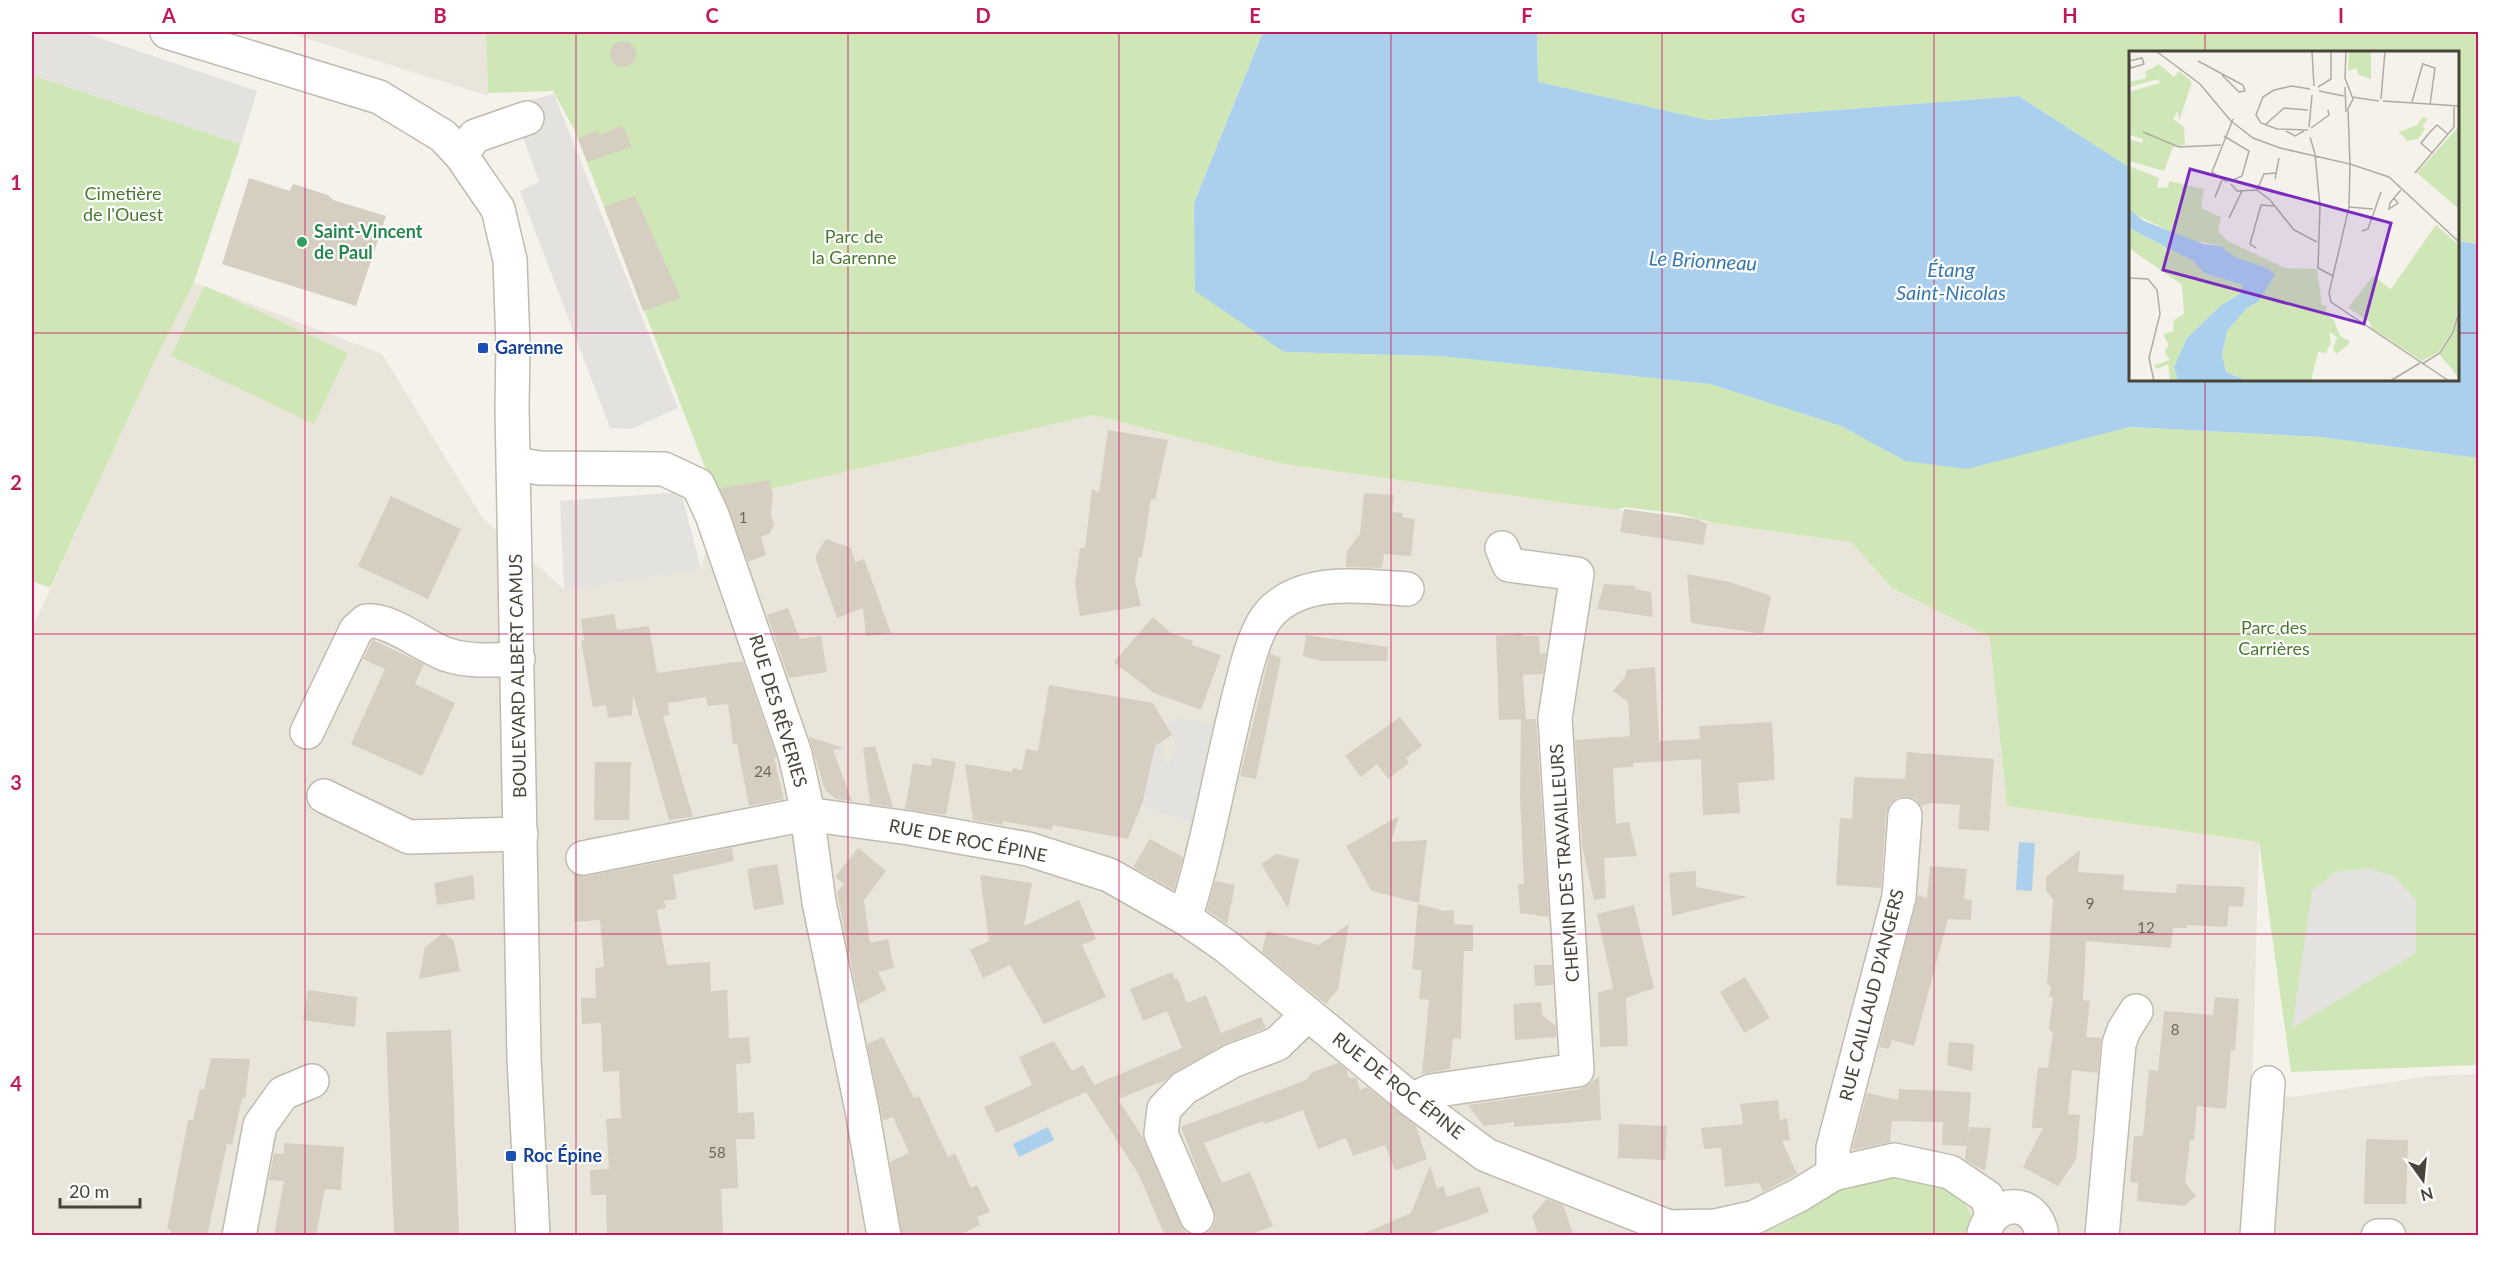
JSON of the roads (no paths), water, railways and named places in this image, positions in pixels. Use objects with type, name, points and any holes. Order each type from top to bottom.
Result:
[{"type":"street","points":[[167,32],[379,97],[452,145],[527,118]]},
{"type":"street","name":"BOULEVARD ALBERT CAMUS","points":[[452,145],[498,209],[510,260],[524,1058],[533,1236]]},
{"type":"street","name":"RUE DES RÊVERIES","points":[[515,464],[540,468],[664,469],[698,485],[712,515],[795,754],[819,902],[862,1110],[884,1236]]},
{"type":"street","name":"CHEMIN DES TRAVAILLEURS","points":[[1412,1100],[1431,1091],[1577,1070],[1556,718],[1577,574],[1509,565],[1503,548]]},
{"type":"street","points":[[1185,918],[1195,890],[1233,720],[1252,648],[1271,612],[1301,593],[1348,585],[1407,589]]},
{"type":"street","points":[[307,732],[356,630],[366,621],[380,622],[441,652],[463,659],[518,660]]},
{"type":"street","points":[[324,796],[409,837],[521,834]]},
{"type":"street","name":"RUE CAILLAUD D'ANGERS","points":[[1833,1174],[1833,1148],[1899,897],[1905,815]]},
{"type":"street","name":"RUE DE ROC ÉPINE","points":[[583,858],[807,818],[909,828],[1028,849],[1109,875],[1185,918],[1227,947],[1412,1100],[1486,1155],[1669,1231],[1715,1226],[1755,1217],[1833,1174],[1894,1160],[1950,1172],[1988,1197],[1988,1225]]},
{"type":"street","points":[[2102,1236],[2119,1044],[2124,1030],[2136,1011]]},
{"type":"street","points":[[1197,1217],[1161,1134],[1164,1109],[1184,1088],[1232,1061],[1277,1044],[1307,1015]]},
{"type":"street","points":[[239,1236],[260,1125],[283,1093],[312,1081]]},
{"type":"street","points":[[2257,1236],[2268,1083]]},
{"type":"street","points":[[1988,1225],[2001,1209],[2012,1206],[2033,1214],[2047,1235]]},
{"type":"street","points":[[2378,1236],[2389,1236]]},
{"type":"water","name":"Étang Saint-Nicolas","points":[[1263,32],[1537,32],[1538,82],[1707,120],[2019,96],[2129,167],[2129,381],[2459,381],[2459,241],[2478,244],[2478,458],[2320,437],[2130,427],[1967,469],[1905,461],[1841,426],[1710,384],[1439,356],[1284,352],[1195,291],[1194,203]]},
{"type":"water","points":[[2019,842],[2035,843],[2032,891],[2016,890]]},
{"type":"water","points":[[1048,1127],[1054,1140],[1019,1157],[1013,1144]]},
{"type":"place","name":"Saint-Vincent de Paul","points":[[302,242]]},
{"type":"place","name":"Garenne","points":[[483,348]]},
{"type":"place","name":"Roc Épine","points":[[511,1156]]},
{"type":"park label","name":"Cimetière de l'Ouest","points":[[123,204]]},
{"type":"park label","name":"Parc de la Garenne","points":[[854,247]]},
{"type":"park label","name":"Parc des Carrières","points":[[2274,638]]},
{"type":"water label","name":"Le Brionneau","points":[[1703,261]]}]
